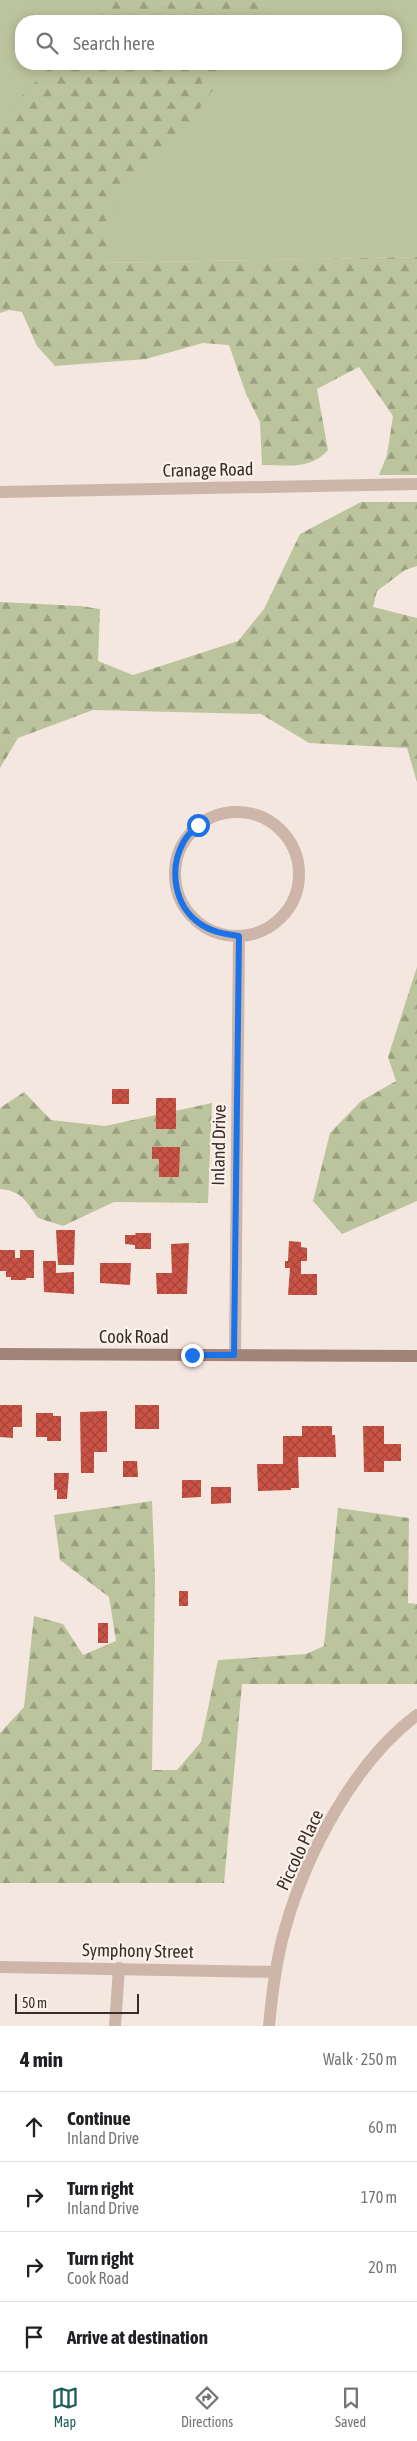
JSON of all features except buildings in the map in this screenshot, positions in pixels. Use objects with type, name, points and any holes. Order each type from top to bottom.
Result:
[{"type":"street","name":"Cranage Road","points":[[0,492],[417,484]]},
{"type":"street","points":[[227,812],[249,812],[262,816],[281,828],[289,838],[298,857],[299,888],[290,908],[279,920],[261,932],[239,936],[219,933],[195,919],[179,896],[174,875],[183,842],[198,825],[227,812]]},
{"type":"street","name":"Inland Drive","points":[[234,1355],[239,936]]},
{"type":"street","name":"Cook Road","points":[[0,1354],[417,1356]]},
{"type":"street","name":"Piccolo Place","points":[[269,2026],[275,1972],[285,1928],[302,1882],[337,1810],[382,1746],[401,1727],[417,1715]]},
{"type":"street","name":"Symphony Street","points":[[0,1967],[275,1972]]},
{"type":"street","points":[[114,2026],[119,1968]]},
{"type":"green space","points":[[0,0],[417,0],[417,257],[0,265]]},
{"type":"green space","points":[[115,0],[278,0],[267,15],[100,15]]},
{"type":"green space","points":[[47,70],[228,70],[191,120],[113,205],[103,263],[417,257],[417,475],[379,475],[387,455],[393,416],[359,367],[317,389],[328,450],[314,461],[289,466],[262,465],[260,422],[246,394],[229,345],[203,343],[146,359],[55,366],[37,346],[22,312],[9,310],[0,313],[0,119]]},
{"type":"green space","points":[[361,502],[417,502],[417,566],[405,570],[377,591],[373,607],[417,618],[417,782],[407,748],[309,743],[261,714],[93,710],[18,738],[0,768],[0,602],[80,606],[100,609],[98,661],[133,675],[238,641],[264,609],[300,534]]},
{"type":"green space","points":[[417,967],[417,1201],[342,1234],[313,1201],[330,1133],[361,1101],[396,1081],[388,1057]]},
{"type":"green space","points":[[24,1092],[51,1120],[105,1126],[212,1103],[208,1203],[114,1202],[63,1226],[38,1218],[23,1198],[14,1192],[0,1189],[0,1108]]},
{"type":"green space","points":[[152,1501],[155,1577],[152,1770],[177,1770],[201,1742],[218,1660],[306,1654],[324,1646],[338,1508],[409,1518],[408,1603],[417,1604],[417,1684],[242,1684],[224,1883],[0,1883],[0,1733],[24,1707],[34,1616],[63,1624],[83,1655],[116,1641],[109,1597],[60,1560],[54,1515]]},
{"type":"route","points":[[192,1355],[234,1355],[239,936],[219,933],[199,924],[190,915],[179,896],[174,875],[176,862],[183,842],[198,825]]}]
